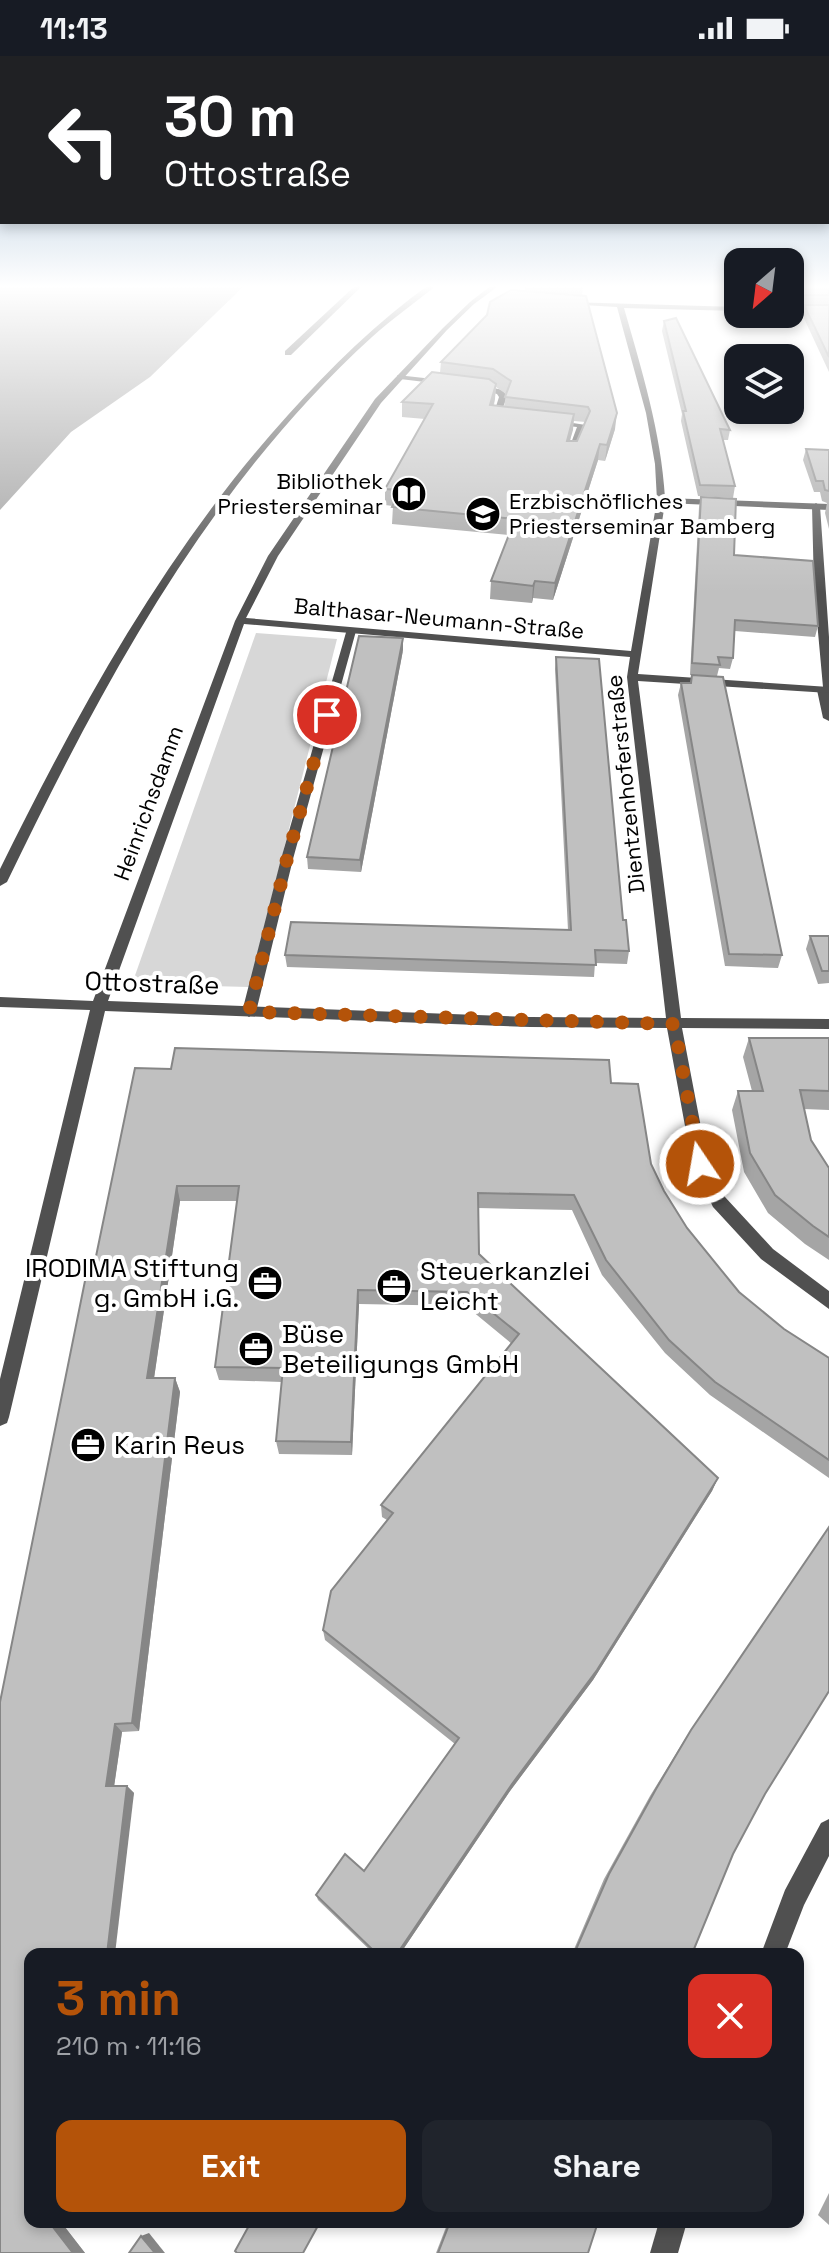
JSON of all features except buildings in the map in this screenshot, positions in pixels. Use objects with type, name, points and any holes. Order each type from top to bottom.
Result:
[{"type":"street","points":[[0,882],[125,642],[235,478],[318,387]]},
{"type":"street","name":"Heinrichsdamm","points":[[0,1417],[99,1005],[240,621],[273,556],[378,401],[391,387]]},
{"type":"street","points":[[471,387],[500,392],[503,397],[495,417],[510,418]]},
{"type":"street","name":"Dientzenhoferstraße","points":[[643,387],[659,464],[661,500],[632,677],[674,1024],[700,1164],[719,1202],[767,1254],[829,1301]]},
{"type":"street","points":[[539,421],[582,425],[571,454]]},
{"type":"street","points":[[661,500],[829,507]]},
{"type":"street","points":[[816,506],[829,718]]},
{"type":"street","name":"Balthasar-Neumann-Straße","points":[[240,621],[635,654]]},
{"type":"street","points":[[249,1012],[287,859],[351,631]]},
{"type":"street","points":[[632,677],[825,690]]},
{"type":"street","name":"Ottostraße","points":[[0,1002],[674,1024],[829,1024]]},
{"type":"street","points":[[775,1948],[794,1899],[829,1831]]},
{"type":"street","points":[[664,2253],[671,2228]]},
{"type":"shaded area","points":[[0,387],[136,387],[71,432],[0,510]]},
{"type":"shaded area","points":[[256,633],[337,639],[249,987],[132,984]]},
{"type":"place","name":"Bibliothek Priesterseminar","points":[[409,494]]},
{"type":"place","name":"Erzbischöfliches Priesterseminar Bamberg","points":[[483,514]]},
{"type":"place","name":"IRODIMA Stiftung g. GmbH i.G.","points":[[265,1283]]},
{"type":"place","name":"Steuerkanzlei Leicht","points":[[394,1286]]},
{"type":"place","name":"Büse Beteiligungs GmbH","points":[[256,1349]]},
{"type":"place","name":"Karin Reus","points":[[88,1445]]},
{"type":"route","points":[[327,715],[249,1012],[674,1024],[700,1164]]}]
